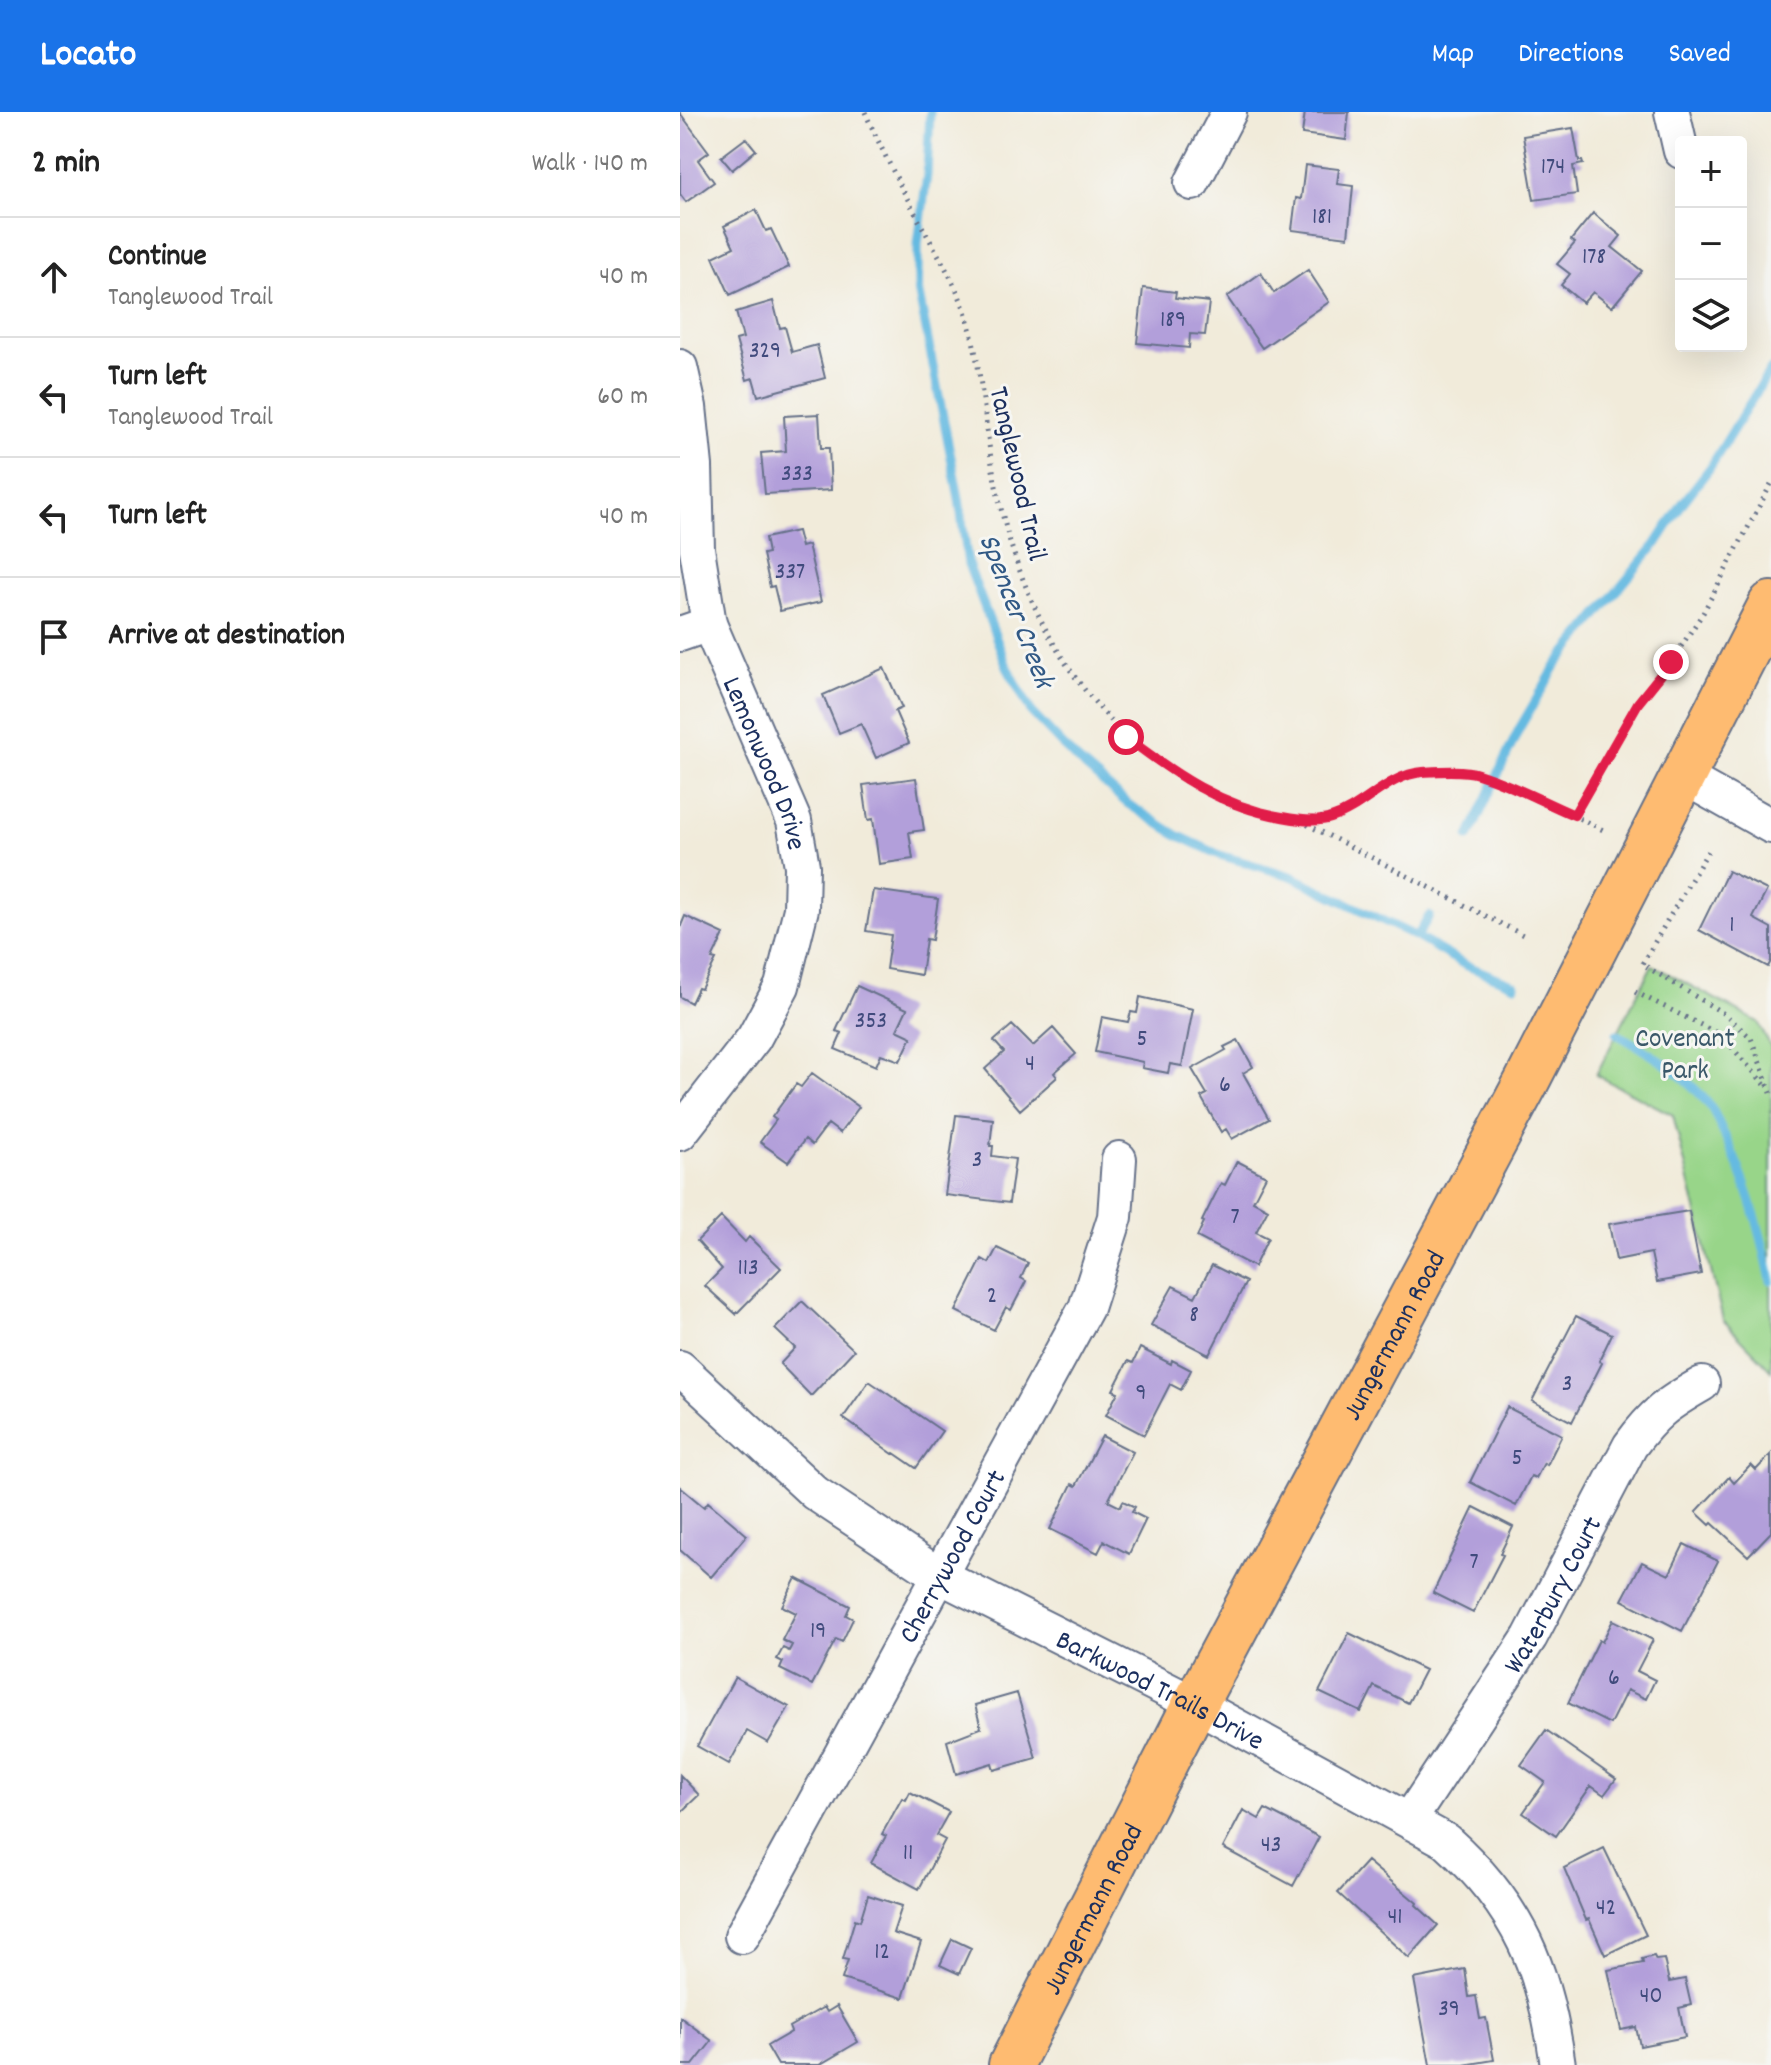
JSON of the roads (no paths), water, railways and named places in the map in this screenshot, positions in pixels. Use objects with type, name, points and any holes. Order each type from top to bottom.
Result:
[{"type":"main road","name":"Jungermann Road","points":[[1011,2065],[1195,1704],[1527,1081],[1771,604]]},
{"type":"street","points":[[1192,183],[1229,112]]},
{"type":"street","points":[[1672,112],[1678,136]]},
{"type":"street","name":"Lemonwood Drive","points":[[680,367],[689,407],[695,466],[695,629],[794,821],[802,866],[801,909],[782,986],[754,1038],[680,1133]]},
{"type":"street","points":[[1682,776],[1771,826]]},
{"type":"street","name":"Cherrywood Court","points":[[742,1936],[1086,1308],[1115,1217],[1119,1159]]},
{"type":"street","name":"Barkwood Trails Drive","points":[[680,1368],[815,1493],[940,1576],[1195,1704],[1446,1841],[1473,1865],[1521,1931],[1540,1977],[1558,2065]]},
{"type":"street","name":"Waterbury Court","points":[[1410,1819],[1530,1637],[1630,1446],[1651,1417],[1668,1403],[1702,1384]]},
{"type":"waterway","name":"Spencer Creek","points":[[930,112],[927,175],[918,244],[918,289],[959,498],[968,564],[1008,669],[1032,713],[1078,761],[1128,804],[1177,835],[1220,855],[1291,876],[1417,937],[1465,965],[1515,985]]},
{"type":"waterway","points":[[1469,837],[1519,729],[1557,664],[1656,544],[1709,469],[1771,369]]},
{"type":"waterway","points":[[1417,937],[1429,916]]},
{"type":"waterway","name":"Spencer Creek","points":[[1617,1034],[1679,1075],[1712,1109],[1746,1188],[1771,1281]]},
{"type":"park label","name":"Covenant Park","points":[[1685,1052]]}]
